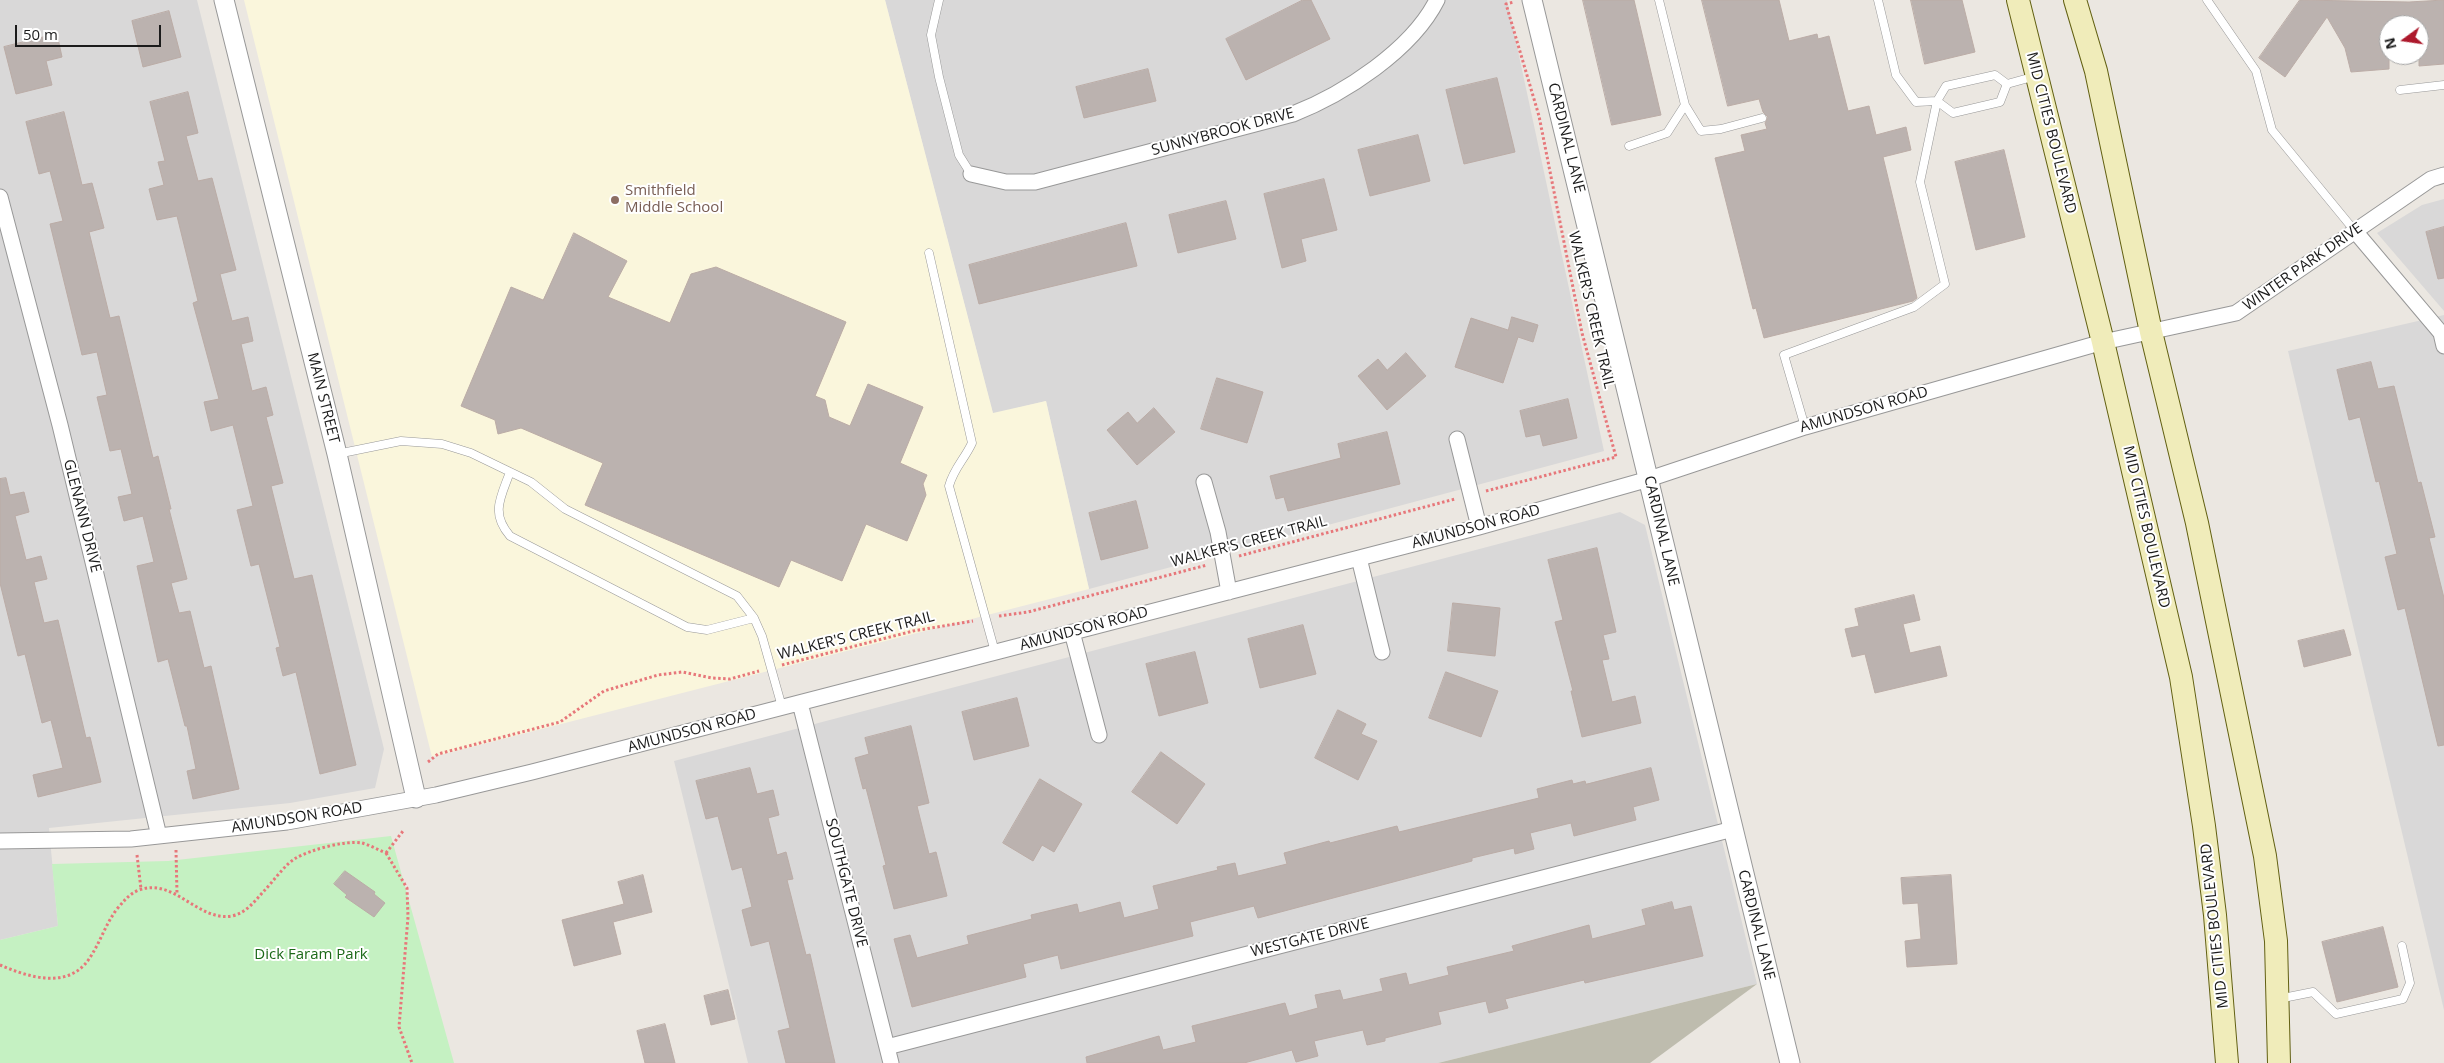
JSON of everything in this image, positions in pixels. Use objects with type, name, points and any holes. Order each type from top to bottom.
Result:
[{"type":"main road","name":"MID CITIES BOULEVARD","points":[[2018,0],[2103,342],[2181,677],[2214,905],[2227,1063]]},
{"type":"main road","points":[[2075,0],[2096,71],[2151,332],[2197,523],[2263,847],[2276,942],[2279,1063]]},
{"type":"street","name":"MAIN STREET","points":[[224,0],[337,454],[416,798]]},
{"type":"street","name":"SUNNYBROOK DRIVE","points":[[971,174],[1006,182],[1035,182],[1293,114],[1319,104],[1348,87],[1412,38],[1429,16],[1437,0]]},
{"type":"street","name":"CARDINAL LANE","points":[[1532,0],[1790,1063]]},
{"type":"street","name":"WINTER PARK DRIVE","points":[[2151,332],[2236,314],[2354,230],[2431,179],[2444,175]]},
{"type":"street","name":"GLENANN DRIVE","points":[[0,196],[60,425],[159,836]]},
{"type":"street","points":[[2354,230],[2443,337]]},
{"type":"street","name":"AMUNDSON ROAD","points":[[0,841],[136,839],[287,822],[416,798],[532,772],[1479,527],[1649,479],[1805,427],[2103,342],[2151,332]]},
{"type":"street","points":[[1457,439],[1479,527]]},
{"type":"street","points":[[1204,482],[1218,532],[1229,592]]},
{"type":"street","points":[[1359,558],[1382,652]]},
{"type":"street","points":[[1072,632],[1099,735]]},
{"type":"street","name":"SOUTHGATE DRIVE","points":[[800,703],[891,1063]]},
{"type":"street","name":"WESTGATE DRIVE","points":[[887,1046],[1733,829]]},
{"type":"lane","points":[[939,0],[930,35],[959,155],[971,174]]},
{"type":"lane","points":[[1659,0],[1684,105],[1701,131],[1721,129],[1762,118]]},
{"type":"lane","points":[[1878,0],[1896,75],[1916,102],[1937,101],[1953,113],[2000,102],[2007,84]]},
{"type":"lane","points":[[2207,0],[2256,71],[2272,130],[2354,230]]},
{"type":"lane","points":[[1805,427],[1784,355],[1914,307],[1945,284],[1920,182],[1937,101],[1946,86],[1995,75],[2007,84]]},
{"type":"lane","points":[[2007,84],[2038,75]]},
{"type":"lane","points":[[2400,90],[2444,86]]},
{"type":"lane","points":[[1629,146],[1667,133],[1684,105]]},
{"type":"lane","points":[[929,254],[972,443],[966,457],[953,471],[949,486],[995,652]]},
{"type":"lane","points":[[337,454],[401,442],[442,444],[472,453],[531,482],[566,508],[737,596],[754,618],[762,636],[782,707]]},
{"type":"lane","points":[[510,472],[497,509],[502,526],[510,536],[687,627],[707,630],[754,618]]},
{"type":"lane","points":[[2276,999],[2314,992],[2336,1014],[2403,999],[2410,983],[2402,946]]},
{"type":"path","name":"WALKER'S CREEK TRAIL","points":[[428,762],[438,754],[560,722],[604,691],[658,676],[682,672],[712,678],[730,679],[913,631],[1028,612],[1616,457],[1582,333],[1538,116],[1506,4],[1522,0]]},
{"type":"path","points":[[386,853],[402,831]]},
{"type":"path","points":[[176,834],[176,894]]},
{"type":"path","points":[[136,839],[141,889]]},
{"type":"path","points":[[0,965],[27,977],[54,978],[78,972],[90,959],[109,919],[129,895],[141,889],[156,889],[176,894],[206,912],[230,916],[247,910],[294,859],[334,845],[360,843],[386,853],[407,888],[408,917],[399,1027],[412,1063]]},
{"type":"shaded area","points":[[0,0],[197,0],[384,749],[375,788],[290,803],[49,828],[58,926],[0,940]]},
{"type":"shaded area","name":"Smithfield Middle School","points":[[244,0],[885,0],[993,413],[1046,401],[1089,589],[432,757]]},
{"type":"shaded area","points":[[885,0],[1507,0],[1604,451],[1089,589],[1046,401],[993,414]]},
{"type":"shaded area","points":[[2444,199],[2444,311],[2377,233],[2422,205]]},
{"type":"shaded area","points":[[2444,315],[2444,1010],[2288,351]]},
{"type":"shaded area","points":[[1620,512],[1645,525],[1757,984],[1438,1063],[748,1063],[674,761]]},
{"type":"shaded area","points":[[1757,984],[1650,1063],[1438,1063]]},
{"type":"green space","name":"Dick Faram Park","points":[[391,836],[454,1063],[0,1063],[0,940],[58,926],[52,864],[168,861]]},
{"type":"building","points":[[1303,0],[1311,0],[1330,39],[1246,80],[1226,39]]},
{"type":"building","points":[[1583,0],[1634,0],[1661,115],[1612,125]]},
{"type":"building","points":[[1702,0],[1779,0],[1789,41],[1817,34],[1818,39],[1829,36],[1848,111],[1869,106],[1876,135],[1906,127],[1911,150],[1883,157],[1917,298],[1913,301],[1764,338],[1756,308],[1753,309],[1715,158],[1745,151],[1741,135],[1767,129],[1765,123],[1768,117],[1763,112],[1759,99],[1728,106]]},
{"type":"building","points":[[1911,0],[1962,0],[1975,52],[1925,64]]},
{"type":"building","points":[[2300,0],[2409,2],[2444,0],[2444,64],[2419,66],[2429,65],[2429,15],[2379,15],[2379,65],[2389,65],[2389,69],[2351,72],[2345,48],[2327,17],[2285,77],[2259,58]]},
{"type":"building","points":[[169,11],[181,57],[143,67],[132,21]]},
{"type":"building","points":[[57,34],[62,57],[46,61],[52,85],[16,94],[4,47]]},
{"type":"building","points":[[1148,69],[1156,101],[1084,118],[1076,87]]},
{"type":"building","points":[[1497,78],[1515,152],[1464,164],[1446,90]]},
{"type":"building","points":[[188,92],[198,133],[186,136],[198,181],[212,178],[236,270],[220,274],[232,321],[248,317],[253,341],[241,344],[252,391],[266,387],[273,415],[266,417],[283,483],[271,486],[294,579],[312,575],[356,765],[320,774],[296,672],[283,676],[276,648],[280,647],[259,564],[251,566],[237,510],[253,506],[233,425],[211,431],[204,402],[219,399],[193,303],[198,301],[177,216],[157,220],[149,189],[164,185],[158,162],[165,161],[150,102]]},
{"type":"building","points":[[64,112],[82,185],[92,183],[104,228],[89,232],[110,318],[119,316],[153,458],[158,456],[187,579],[171,583],[179,613],[190,611],[204,668],[211,666],[239,789],[193,799],[187,771],[196,769],[187,726],[185,726],[168,659],[158,662],[137,566],[154,562],[143,516],[124,521],[118,497],[132,494],[121,449],[110,451],[97,397],[107,395],[97,352],[82,355],[50,224],[63,221],[50,171],[39,174],[26,122]]},
{"type":"building","points":[[1418,135],[1430,181],[1370,196],[1358,150]]},
{"type":"building","points":[[2004,150],[2025,237],[1976,250],[1955,162]]},
{"type":"building","points":[[1324,179],[1337,230],[1301,239],[1306,261],[1282,268],[1264,194]]},
{"type":"building","points":[[1226,201],[1236,239],[1178,253],[1169,215]]},
{"type":"building","points":[[1126,223],[1137,266],[979,304],[969,265]]},
{"type":"building","points":[[2444,227],[2444,278],[2438,279],[2426,232]]},
{"type":"building","points":[[574,233],[627,261],[608,297],[670,323],[691,274],[716,267],[846,322],[815,396],[825,400],[829,417],[850,426],[868,384],[923,407],[900,463],[927,475],[923,484],[926,495],[907,541],[866,524],[842,581],[791,560],[779,587],[585,505],[603,463],[521,428],[498,434],[495,420],[461,406],[511,287],[543,300]]},
{"type":"building","points":[[1512,317],[1538,325],[1533,342],[1518,337],[1503,383],[1455,367],[1471,318],[1508,330]]},
{"type":"building","points":[[1406,353],[1426,376],[1387,410],[1358,376],[1378,359],[1387,370]]},
{"type":"building","points":[[2371,362],[2378,389],[2394,386],[2418,483],[2421,482],[2435,537],[2429,538],[2444,598],[2444,745],[2438,746],[2405,608],[2398,610],[2385,557],[2397,554],[2379,481],[2376,482],[2360,417],[2349,420],[2337,370]]},
{"type":"building","points":[[1217,378],[1263,392],[1247,443],[1201,429]]},
{"type":"building","points":[[1568,399],[1577,438],[1543,446],[1540,434],[1526,437],[1520,411]]},
{"type":"building","points":[[1154,408],[1175,432],[1137,465],[1107,430],[1128,412],[1137,423]]},
{"type":"building","points":[[1387,432],[1400,484],[1288,511],[1284,497],[1276,499],[1270,476],[1341,458],[1338,444]]},
{"type":"building","points":[[6,478],[10,495],[24,492],[29,512],[15,516],[26,560],[41,556],[47,579],[34,582],[44,623],[58,620],[86,738],[90,737],[101,782],[38,797],[33,775],[63,768],[51,720],[42,723],[25,654],[18,656],[0,583],[0,479]]},
{"type":"building","points":[[1136,501],[1148,548],[1101,560],[1089,513]]},
{"type":"building","points":[[1597,548],[1616,632],[1603,635],[1609,659],[1602,660],[1612,702],[1635,696],[1641,723],[1582,737],[1571,691],[1573,691],[1555,622],[1563,620],[1548,560]]},
{"type":"building","points":[[1914,595],[1920,620],[1903,624],[1910,653],[1940,646],[1947,676],[1875,693],[1865,654],[1852,657],[1845,629],[1859,626],[1855,609]]},
{"type":"building","points":[[1453,603],[1500,608],[1495,656],[1448,651]]},
{"type":"building","points":[[1303,625],[1316,674],[1260,688],[1248,639]]},
{"type":"building","points":[[2344,630],[2351,655],[2304,667],[2298,641]]},
{"type":"building","points":[[1195,652],[1208,703],[1159,716],[1146,664]]},
{"type":"building","points":[[1446,672],[1498,691],[1481,737],[1429,718]]},
{"type":"building","points":[[1017,698],[1029,746],[974,760],[962,712]]},
{"type":"building","points":[[1338,710],[1366,724],[1361,734],[1377,741],[1358,780],[1315,758]]},
{"type":"building","points":[[911,726],[929,803],[917,806],[929,854],[936,852],[947,896],[894,909],[883,866],[886,865],[866,788],[863,789],[855,758],[869,754],[865,738]]},
{"type":"building","points":[[1161,752],[1205,784],[1177,824],[1132,792]]},
{"type":"building","points":[[750,768],[757,794],[773,790],[779,815],[768,818],[777,855],[786,852],[793,879],[787,880],[806,955],[810,954],[835,1063],[786,1063],[778,1031],[790,1028],[769,941],[751,946],[742,910],[752,907],[742,867],[732,870],[718,816],[706,819],[696,781]]},
{"type":"building","points":[[1651,768],[1659,800],[1633,807],[1636,820],[1574,836],[1571,823],[1530,833],[1534,849],[1515,854],[1514,848],[1472,858],[1472,861],[1258,918],[1254,906],[1190,922],[1193,936],[1061,969],[1058,955],[1023,964],[1026,977],[912,1007],[894,939],[910,935],[917,958],[969,944],[967,936],[1032,919],[1031,915],[1077,904],[1079,913],[1120,902],[1124,918],[1159,909],[1153,886],[1218,870],[1217,867],[1235,863],[1238,876],[1287,864],[1284,853],[1329,841],[1330,843],[1397,826],[1399,832],[1539,798],[1537,789],[1572,780],[1573,784],[1585,781],[1586,784]]},
{"type":"building","points":[[1040,779],[1082,804],[1054,852],[1042,845],[1033,861],[1003,843]]},
{"type":"building","points":[[345,871],[375,892],[374,894],[385,903],[374,917],[345,897],[347,895],[334,884]]},
{"type":"building","points":[[643,875],[652,912],[613,922],[621,954],[574,966],[562,920],[624,904],[618,882]]},
{"type":"building","points":[[1951,875],[1957,964],[1907,967],[1905,941],[1921,939],[1918,903],[1903,904],[1901,878]]},
{"type":"building","points":[[1672,902],[1674,910],[1691,906],[1703,956],[1585,983],[1584,980],[1505,999],[1508,1008],[1489,1013],[1486,1001],[1438,1012],[1441,1024],[1385,1038],[1385,1041],[1367,1045],[1363,1030],[1314,1041],[1318,1056],[1296,1062],[1292,1050],[1244,1063],[1087,1063],[1086,1057],[1159,1036],[1163,1050],[1196,1042],[1192,1026],[1285,1003],[1289,1016],[1318,1008],[1315,995],[1340,990],[1343,1000],[1383,991],[1380,979],[1406,973],[1409,985],[1449,975],[1447,967],[1514,951],[1512,946],[1589,925],[1592,939],[1646,925],[1642,910]]},
{"type":"building","points":[[2383,927],[2398,987],[2337,1002],[2322,942]]},
{"type":"building","points":[[728,990],[735,1019],[711,1025],[704,996]]},
{"type":"building","points":[[665,1024],[675,1063],[645,1063],[637,1031]]},
{"type":"place","name":"Smithfield Middle School","points":[[615,200]]}]
